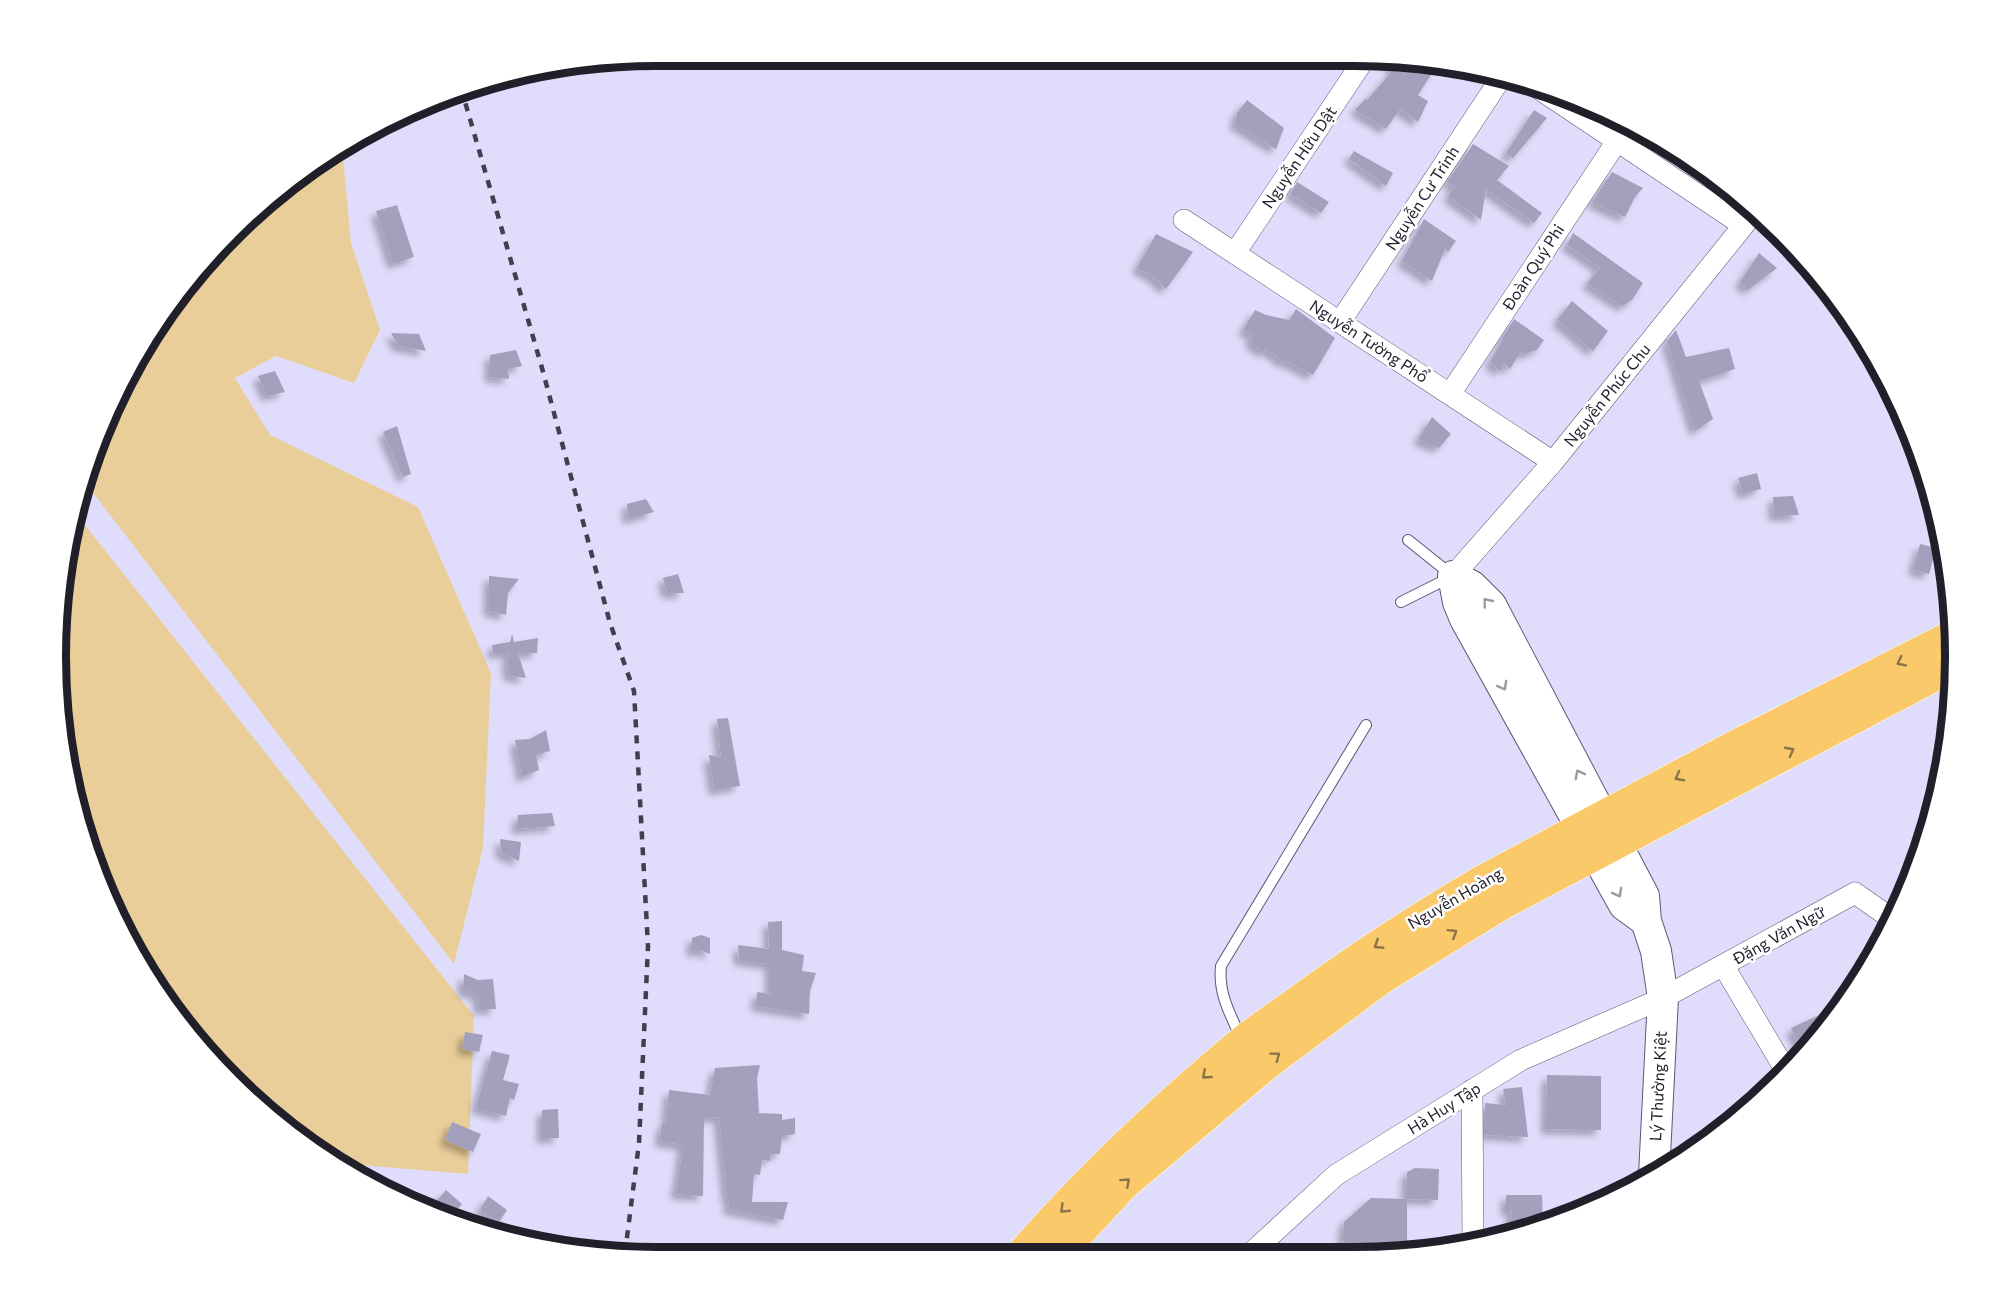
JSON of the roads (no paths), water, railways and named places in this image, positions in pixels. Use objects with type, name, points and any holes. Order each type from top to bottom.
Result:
[{"type":"highway","name":"Nguyễn Hoàng","points":[[1029,1247],[1055,1218],[1165,1110],[1243,1043],[1359,957],[1412,923],[1492,892],[1734,764],[1945,641]]},
{"type":"highway","name":"Nguyễn Hoàng","points":[[1734,764],[1945,669]]},
{"type":"highway","name":"Nguyễn Hoàng","points":[[1064,1247],[1123,1184],[1269,1061],[1492,892]]},
{"type":"street","name":"Nguyễn Hữu Dật","points":[[1235,253],[1360,66]]},
{"type":"street","name":"Nguyễn Cư Trinh","points":[[1340,322],[1497,84]]},
{"type":"street","points":[[1562,104],[1617,141],[1747,216]]},
{"type":"street","name":"Đoàn Quý Phi","points":[[1450,394],[1617,141]]},
{"type":"street","name":"Nguyễn Phúc Chu","points":[[1454,576],[1553,462],[1749,217]]},
{"type":"street","name":"Nguyễn Tường Phổ","points":[[1184,220],[1553,462]]},
{"type":"street","name":"Lý Thường Kiệt","points":[[1454,576],[1458,602],[1465,619],[1554,752],[1624,904],[1646,921],[1656,951],[1663,998],[1655,1165]]},
{"type":"street","name":"Đặng Văn Ngữ","points":[[1663,998],[1855,893],[1886,914]]},
{"type":"street","points":[[1723,965],[1782,1064]]},
{"type":"street","name":"Hà Huy Tập","points":[[1258,1247],[1336,1175],[1472,1090],[1521,1060],[1663,998]]},
{"type":"street","points":[[1472,1090],[1473,1235]]},
{"type":"lane","points":[[1401,602],[1454,576],[1408,540]]},
{"type":"lane","points":[[1243,1043],[1222,997],[1221,966],[1365,725]]},
{"type":"railway","points":[[464,98],[542,368],[610,623],[634,691],[648,946],[639,1143],[626,1246]]}]
